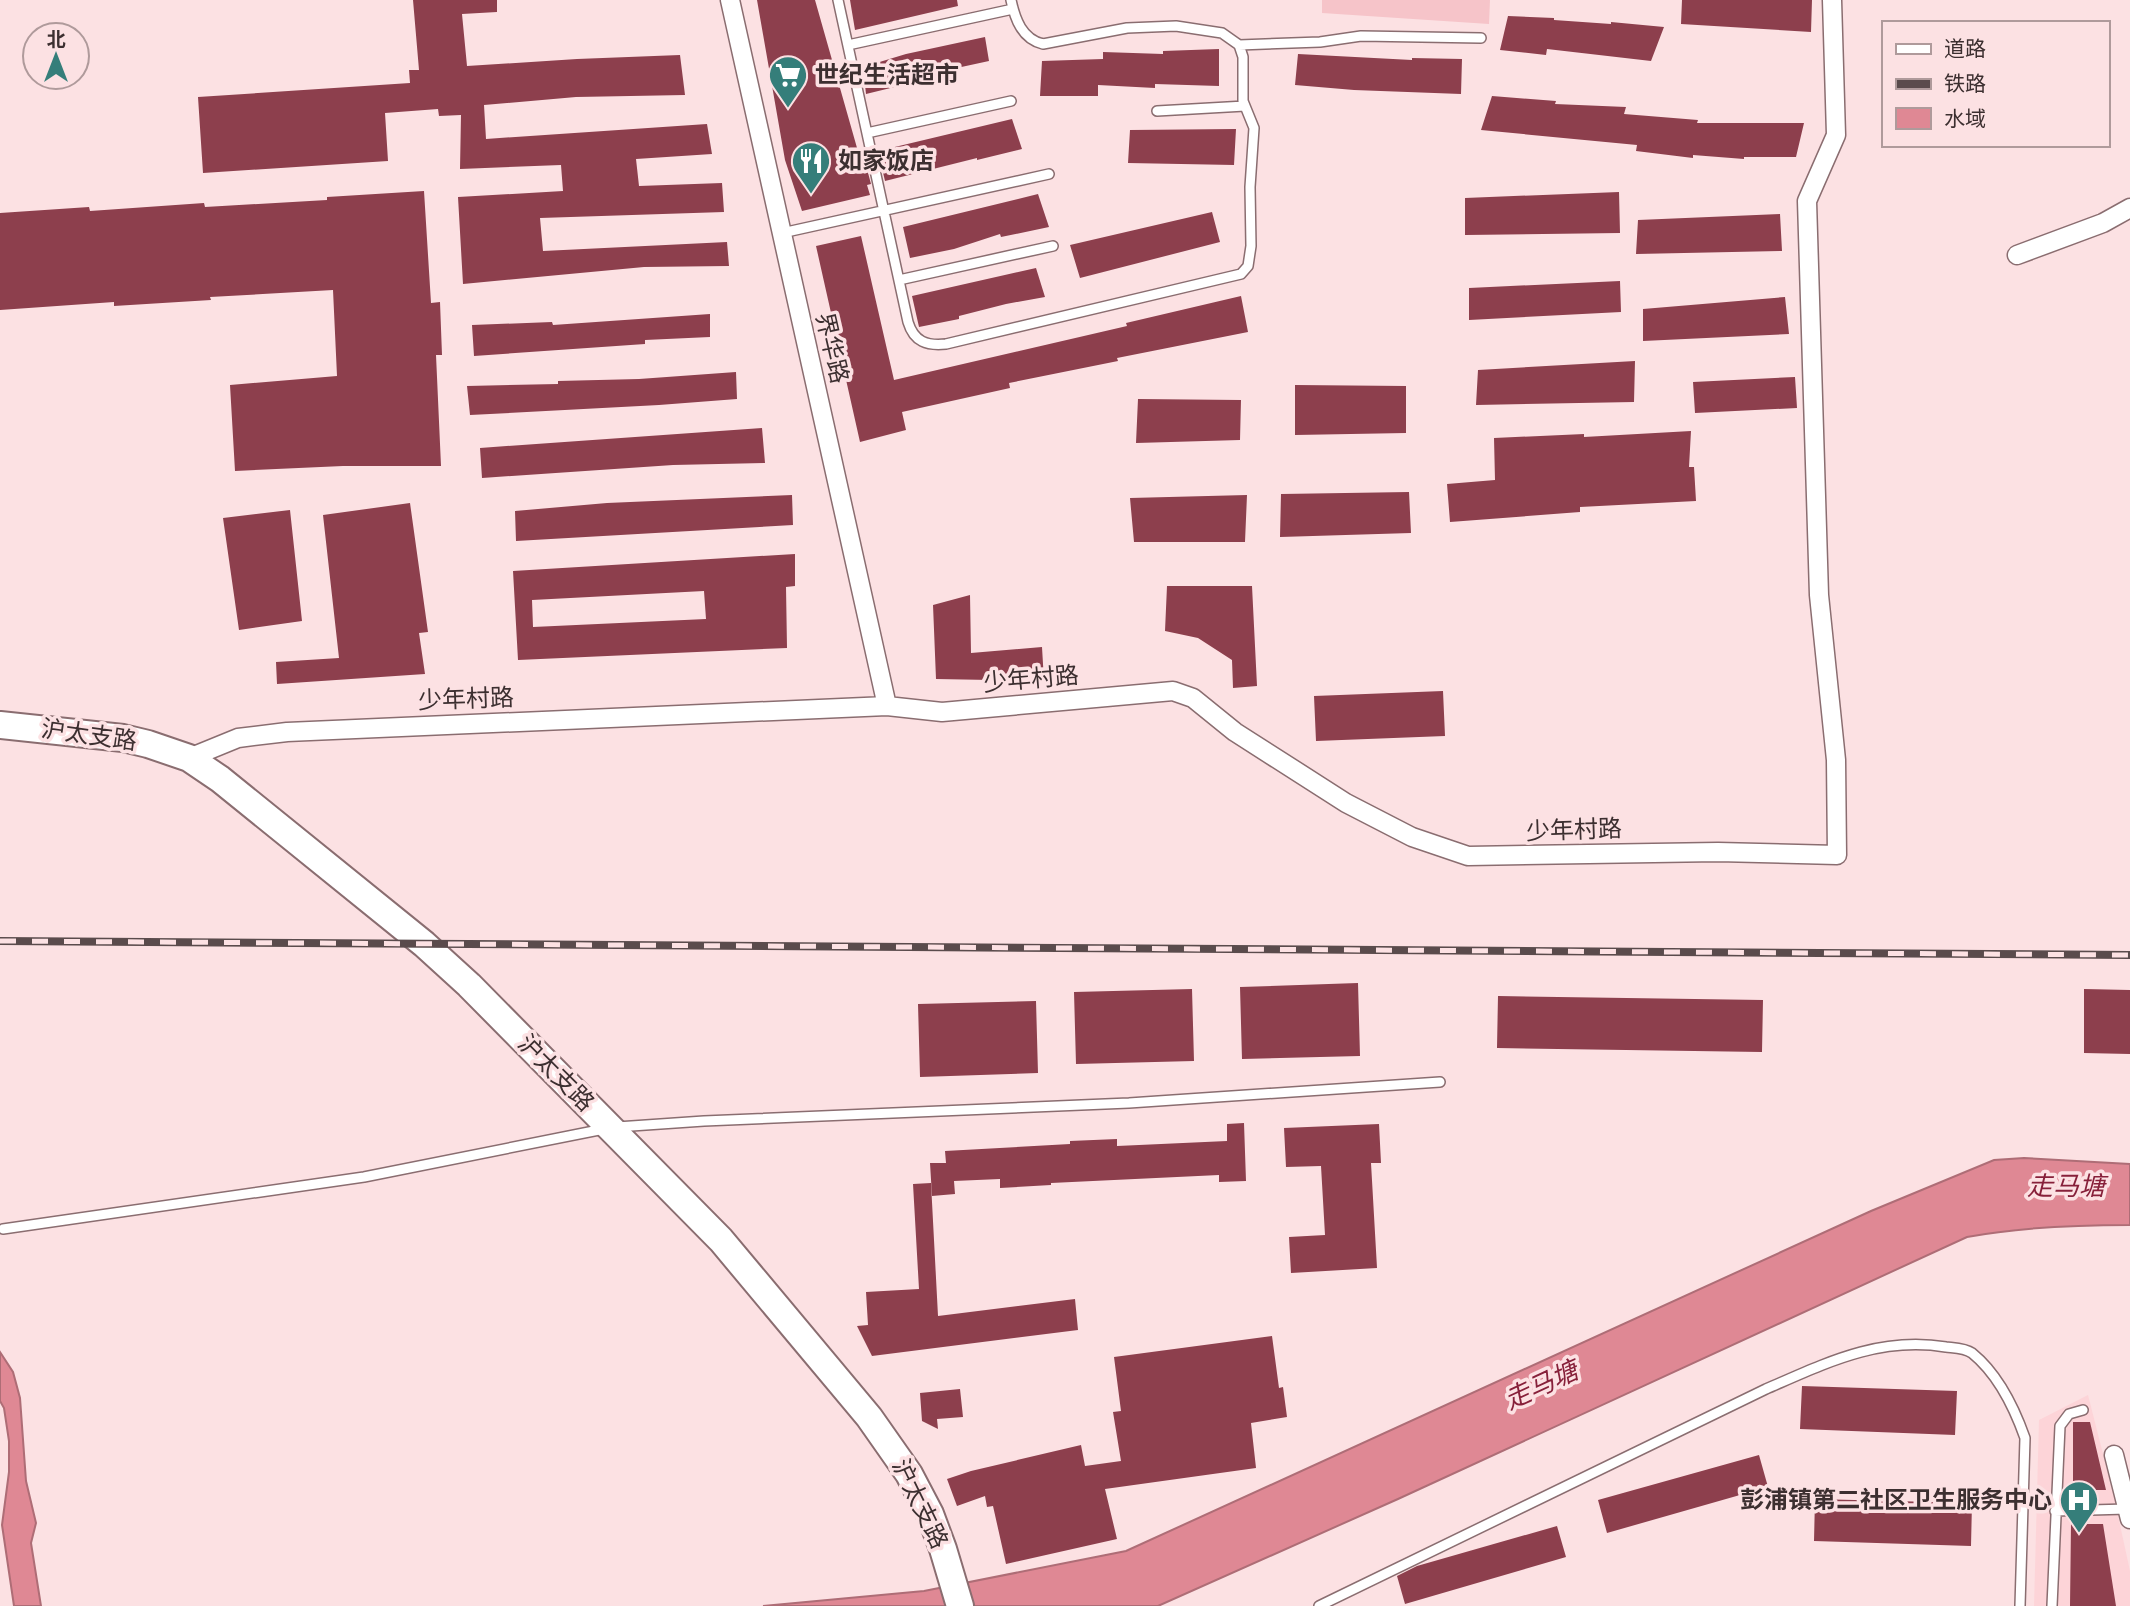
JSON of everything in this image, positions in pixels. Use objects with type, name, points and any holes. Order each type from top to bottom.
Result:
[{"type":"street","name":"界华路","points":[[730,0],[887,706]]},
{"type":"street","name":"少年村路","points":[[189,758],[238,738],[287,732],[887,706],[942,712],[1161,691],[1183,693],[1193,698],[1235,732],[1346,803],[1412,837],[1468,856],[1718,852],[1837,855],[1836,760],[1819,595],[1807,201],[1836,135],[1832,0]]},
{"type":"street","points":[[2017,255],[2103,223],[2130,208]]},
{"type":"street","name":"沪太支路","points":[[0,725],[123,738],[189,758],[231,788],[424,944],[469,985],[721,1240],[869,1417],[921,1495],[953,1578],[960,1606]]},
{"type":"street","points":[[2114,1455],[2129,1514]]},
{"type":"lane","points":[[838,0],[848,46],[884,211],[899,280],[912,334],[921,342],[940,345],[1241,274],[1248,266],[1251,246],[1253,119],[1245,106],[1243,96],[1243,57],[1239,45],[1222,33],[1176,26],[1127,28],[1043,44],[1023,31],[1012,4],[848,46]]},
{"type":"lane","points":[[1239,45],[1362,36],[1481,38]]},
{"type":"lane","points":[[867,133],[1011,101]]},
{"type":"lane","points":[[1157,111],[1245,106]]},
{"type":"lane","points":[[782,233],[1049,174]]},
{"type":"lane","points":[[899,280],[1053,246]]},
{"type":"lane","points":[[3,1228],[365,1177],[611,1127],[1129,1103],[1440,1082]]},
{"type":"lane","points":[[1319,1606],[1766,1389],[1842,1356],[1888,1345],[1924,1343],[1969,1351],[1991,1372],[2016,1414],[2025,1438],[2020,1606]]},
{"type":"lane","points":[[2052,1606],[2060,1426],[2069,1414],[2083,1410]]},
{"type":"lane","points":[[2055,1511],[2129,1514]]},
{"type":"shaded area","points":[[1322,0],[1490,0],[1489,24],[1322,13]]},
{"type":"shaded area","name":"彭浦镇第二社区卫生服务中心","points":[[2088,1395],[2130,1571],[2130,1606],[2034,1606],[2039,1420]]},
{"type":"water","name":"走马塘","points":[[2024,1158],[2130,1164],[2130,1225],[2048,1227],[1967,1237],[1398,1499],[1158,1606],[763,1606],[924,1591],[1126,1551],[1871,1211],[1994,1160]]},
{"type":"water","points":[[0,1352],[13,1372],[20,1398],[26,1481],[36,1523],[31,1543],[41,1606],[14,1606],[2,1525],[9,1472],[9,1441],[4,1408],[0,1401]]},
{"type":"building","points":[[413,0],[497,0],[497,12],[462,14],[467,66],[680,55],[685,95],[576,97],[484,105],[486,139],[707,124],[712,154],[636,159],[639,186],[722,183],[724,212],[540,218],[543,251],[727,242],[729,266],[644,267],[463,284],[458,197],[563,191],[561,165],[460,169],[461,115],[439,116],[438,109],[385,113],[388,161],[203,173],[198,97],[410,83],[409,70],[419,70]]},
{"type":"building","points":[[757,0],[815,0],[863,169],[867,169],[871,184],[867,185],[870,195],[802,211],[785,160]]},
{"type":"building","points":[[850,0],[957,0],[958,6],[855,30]]},
{"type":"building","points":[[1682,0],[1812,0],[1811,32],[1681,24]]},
{"type":"building","points":[[1508,16],[1664,27],[1651,61],[1547,49],[1546,55],[1500,50]]},
{"type":"building","points":[[985,37],[989,61],[906,79],[907,84],[866,94],[863,67],[906,54]]},
{"type":"building","points":[[1219,49],[1219,86],[1155,84],[1155,88],[1098,85],[1098,96],[1040,96],[1042,61],[1103,59],[1103,52],[1163,54],[1163,51]]},
{"type":"building","points":[[1298,54],[1412,60],[1462,59],[1461,94],[1295,85]]},
{"type":"building","points":[[1492,96],[1556,101],[1555,104],[1626,107],[1624,114],[1698,120],[1697,123],[1804,123],[1796,157],[1744,159],[1693,155],[1693,158],[1636,151],[1637,145],[1481,130]]},
{"type":"building","points":[[1012,119],[1022,149],[885,181],[878,151]]},
{"type":"building","points":[[1236,129],[1234,165],[1128,163],[1130,130]]},
{"type":"building","points":[[424,191],[431,303],[440,302],[442,355],[436,355],[441,466],[343,466],[235,471],[230,385],[337,376],[333,290],[114,306],[114,302],[0,310],[0,213],[89,207],[90,211],[204,203],[205,207]]},
{"type":"building","points":[[1619,192],[1620,233],[1465,235],[1465,198]]},
{"type":"building","points":[[1038,194],[1049,227],[1001,237],[1000,234],[954,249],[910,258],[903,227]]},
{"type":"building","points":[[1212,212],[1220,242],[1080,278],[1070,245]]},
{"type":"building","points":[[1780,214],[1782,251],[1636,254],[1638,220]]},
{"type":"building","points":[[861,236],[894,380],[1127,326],[1126,323],[1241,296],[1248,332],[1117,358],[1118,361],[1009,383],[1010,388],[902,412],[906,430],[860,442],[816,246]]},
{"type":"building","points":[[1036,268],[1045,297],[1006,304],[959,316],[959,319],[919,327],[912,296]]},
{"type":"building","points":[[1620,281],[1621,312],[1469,320],[1469,288]]},
{"type":"building","points":[[1785,297],[1789,334],[1643,341],[1643,309]]},
{"type":"building","points":[[710,314],[710,337],[645,340],[645,344],[474,356],[472,325],[552,322],[553,325]]},
{"type":"building","points":[[1635,361],[1634,402],[1476,405],[1478,370]]},
{"type":"building","points":[[736,372],[737,399],[470,415],[467,386],[558,384],[558,381]]},
{"type":"building","points":[[1795,377],[1797,408],[1695,413],[1693,382]]},
{"type":"building","points":[[1295,385],[1406,386],[1406,433],[1295,435]]},
{"type":"building","points":[[1138,399],[1241,400],[1240,440],[1136,443]]},
{"type":"building","points":[[762,428],[765,463],[673,465],[482,478],[480,448]]},
{"type":"building","points":[[1691,431],[1689,467],[1694,467],[1696,501],[1580,507],[1580,512],[1450,522],[1447,484],[1495,480],[1494,438],[1584,434],[1584,437]]},
{"type":"building","points":[[1409,492],[1411,533],[1280,537],[1281,494]]},
{"type":"building","points":[[792,495],[793,525],[516,541],[515,511],[607,503]]},
{"type":"building","points":[[1247,495],[1245,542],[1134,542],[1130,498]]},
{"type":"building","points":[[410,503],[428,632],[419,633],[425,674],[277,684],[276,662],[339,658],[323,515]]},
{"type":"building","points":[[290,510],[302,621],[239,630],[223,518]]},
{"type":"building","points":[[795,554],[795,586],[786,587],[787,648],[518,660],[513,571]],"holes":[[[704,591],[706,619],[533,627],[532,600]]]},
{"type":"building","points":[[1167,586],[1252,586],[1257,686],[1233,688],[1232,660],[1198,638],[1165,631]]},
{"type":"building","points":[[970,595],[971,653],[1042,647],[1044,681],[936,679],[933,605]]},
{"type":"building","points":[[1443,691],[1445,736],[1316,741],[1314,696]]},
{"type":"building","points":[[1358,983],[1360,1056],[1242,1059],[1240,987]]},
{"type":"building","points":[[1192,989],[1194,1061],[1076,1064],[1074,992]]},
{"type":"building","points":[[2084,989],[2130,990],[2130,1054],[2084,1053]]},
{"type":"building","points":[[1498,996],[1763,1000],[1762,1052],[1497,1048]]},
{"type":"building","points":[[1036,1001],[1038,1073],[920,1077],[918,1004]]},
{"type":"building","points":[[1244,1123],[1246,1181],[1219,1182],[1219,1175],[1000,1188],[1000,1179],[954,1181],[955,1194],[932,1196],[930,1163],[946,1163],[945,1151],[1117,1139],[1117,1146],[1227,1141],[1227,1124]]},
{"type":"building","points":[[1379,1124],[1381,1163],[1371,1163],[1377,1268],[1291,1273],[1289,1237],[1325,1235],[1321,1166],[1286,1167],[1284,1128]]},
{"type":"building","points":[[931,1183],[938,1316],[1075,1299],[1078,1330],[872,1356],[857,1326],[868,1325],[866,1292],[919,1289],[913,1184]]},
{"type":"building","points":[[1272,1336],[1279,1388],[1283,1387],[1287,1417],[1251,1423],[1256,1468],[1105,1489],[1117,1539],[1006,1564],[993,1506],[987,1507],[985,1496],[957,1506],[947,1479],[971,1471],[1081,1445],[1085,1466],[1121,1461],[1113,1412],[1121,1411],[1114,1357]]},
{"type":"building","points":[[1802,1386],[1957,1391],[1955,1435],[1800,1429]]},
{"type":"building","points":[[960,1389],[963,1417],[937,1419],[938,1429],[922,1421],[920,1393]]},
{"type":"building","points":[[2073,1422],[2090,1422],[2106,1490],[2073,1490]]},
{"type":"building","points":[[1759,1455],[1768,1487],[1607,1533],[1598,1500]]},
{"type":"building","points":[[1815,1499],[1972,1503],[1971,1546],[1814,1541]]},
{"type":"building","points":[[2071,1524],[2103,1524],[2116,1606],[2070,1606]]},
{"type":"building","points":[[1557,1526],[1566,1557],[1405,1604],[1397,1576],[1417,1566]]},
{"type":"railway","points":[[0,941],[2130,955]]},
{"type":"place","name":"世纪生活超市","points":[[788,109]]},
{"type":"place","name":"如家饭店","points":[[811,195]]},
{"type":"place","name":"彭浦镇第二社区卫生服务中心","points":[[2079,1534]]}]
